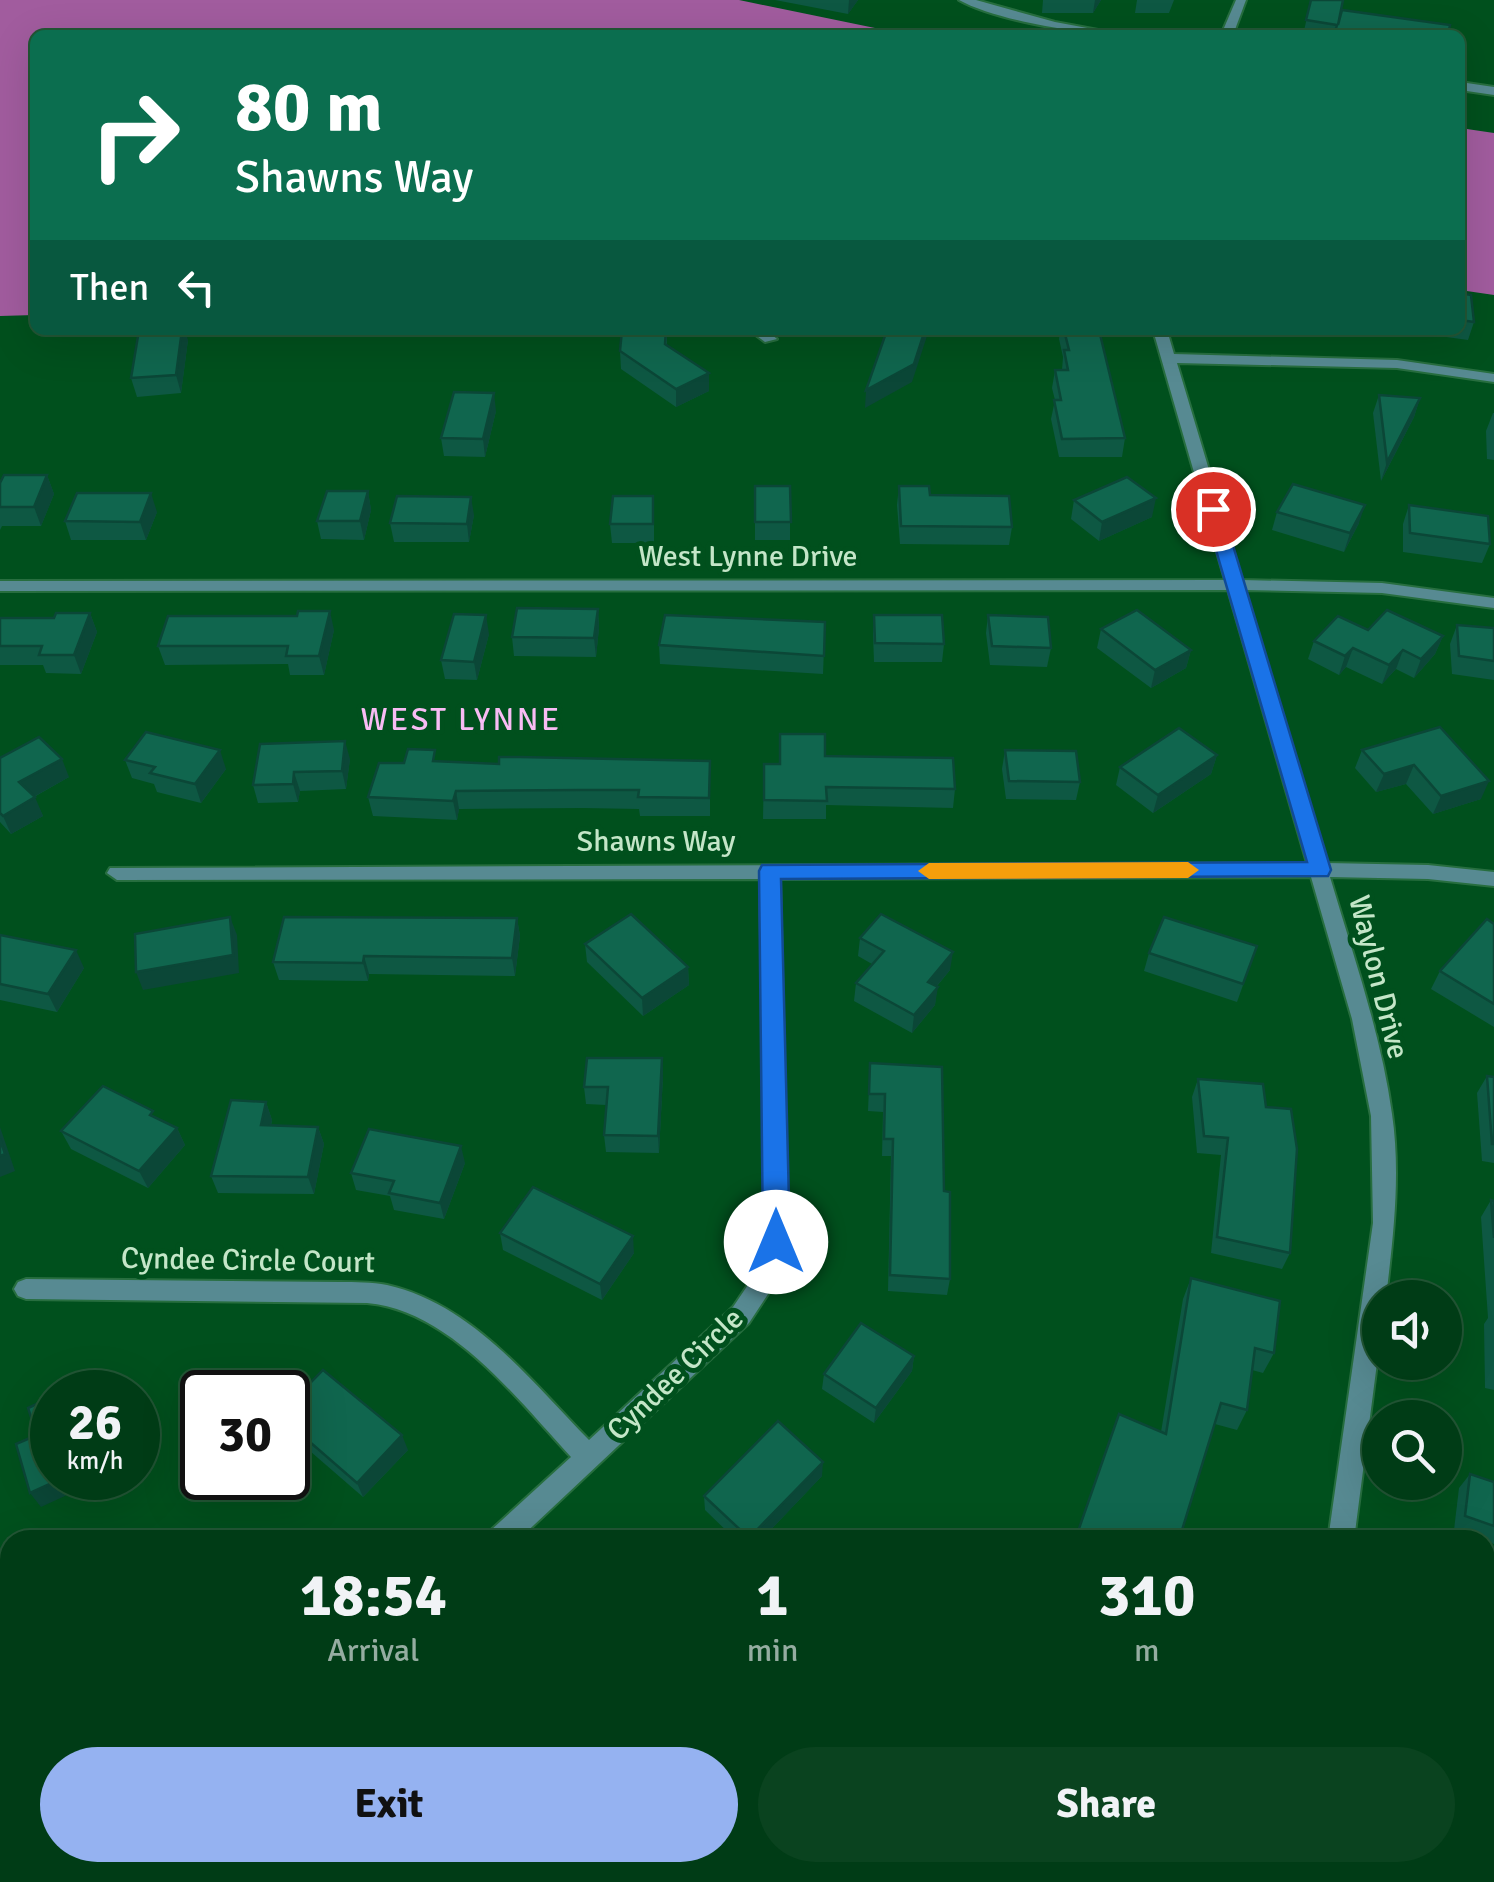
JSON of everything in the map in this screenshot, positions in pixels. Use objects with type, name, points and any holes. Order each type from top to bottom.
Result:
[{"type":"street","points":[[964,0],[1087,30]]},
{"type":"street","points":[[1229,30],[1241,0]]},
{"type":"street","points":[[1465,87],[1494,91]]},
{"type":"street","points":[[764,335],[770,339]]},
{"type":"street","name":"Waylon Drive","points":[[1162,335],[1320,870],[1362,1020],[1382,1116],[1384,1223],[1342,1530]]},
{"type":"street","points":[[1170,358],[1382,364],[1494,378]]},
{"type":"street","name":"West Lynne Drive","points":[[0,586],[1234,585],[1382,588],[1494,603]]},
{"type":"street","name":"Shawns Way","points":[[117,873],[1320,870],[1428,872],[1494,880]]},
{"type":"street","name":"Cyndee Circle","points":[[511,1530],[742,1315],[764,1281],[776,1242],[770,871]]},
{"type":"street","name":"Cyndee Circle Court","points":[[26,1289],[340,1292],[391,1296],[434,1314],[482,1349],[588,1457]]},
{"type":"shaded area","points":[[0,0],[739,0],[885,30],[30,30],[30,315],[0,316]]},
{"type":"shaded area","points":[[1465,129],[1494,133],[1494,295],[1465,291]]},
{"type":"building","points":[[1311,0],[1343,0],[1338,25],[1342,10],[1450,25],[1449,30],[1336,30],[1337,25],[1306,20]]},
{"type":"building","points":[[1465,294],[1471,295],[1474,322],[1465,321]]},
{"type":"building","points":[[138,335],[181,335],[176,375],[131,378]]},
{"type":"building","points":[[622,335],[666,335],[665,344],[709,373],[676,389],[620,351]]},
{"type":"building","points":[[885,335],[923,335],[914,364],[866,390]]},
{"type":"building","points":[[1065,335],[1100,335],[1125,438],[1062,439],[1054,400],[1061,400],[1055,370],[1068,370],[1064,350],[1069,350]]},
{"type":"building","points":[[454,392],[494,393],[483,439],[441,438]]},
{"type":"building","points":[[1379,395],[1420,398],[1387,462]]},
{"type":"building","points":[[4,475],[47,475],[34,507],[0,507]]},
{"type":"building","points":[[1127,477],[1156,498],[1102,522],[1074,500]]},
{"type":"building","points":[[1293,484],[1365,505],[1350,533],[1277,512]]},
{"type":"building","points":[[755,486],[790,486],[791,522],[755,522]]},
{"type":"building","points":[[899,486],[929,486],[930,495],[1009,496],[1012,527],[901,526]]},
{"type":"building","points":[[327,491],[368,491],[360,521],[317,521]]},
{"type":"building","points":[[77,493],[151,493],[140,522],[65,521]]},
{"type":"building","points":[[397,496],[471,497],[467,524],[390,523]]},
{"type":"building","points":[[613,496],[653,496],[653,524],[610,524]]},
{"type":"building","points":[[1409,505],[1488,516],[1490,544],[1410,533]]},
{"type":"building","points":[[517,608],[598,609],[594,638],[512,637]]},
{"type":"building","points":[[1137,610],[1191,650],[1155,670],[1101,629]]},
{"type":"building","points":[[1387,610],[1443,636],[1421,659],[1403,650],[1389,665],[1353,648],[1345,656],[1314,641],[1338,616],[1368,630]]},
{"type":"building","points":[[298,611],[330,611],[319,656],[286,656],[288,646],[158,646],[168,616],[297,616]]},
{"type":"building","points":[[56,613],[90,613],[74,655],[39,655],[42,646],[0,646],[0,618],[54,618]]},
{"type":"building","points":[[454,614],[486,615],[474,662],[441,660]]},
{"type":"building","points":[[665,615],[825,622],[824,656],[659,645]]},
{"type":"building","points":[[874,615],[942,615],[944,644],[875,643]]},
{"type":"building","points":[[988,615],[1048,617],[1051,648],[992,646]]},
{"type":"building","points":[[1457,625],[1494,628],[1494,661],[1459,656]]},
{"type":"building","points":[[1440,727],[1489,781],[1441,796],[1414,765],[1384,774],[1362,750]]},
{"type":"building","points":[[1179,728],[1217,755],[1158,795],[1120,767]]},
{"type":"building","points":[[146,732],[220,750],[195,784],[150,773],[155,767],[125,760]]},
{"type":"building","points":[[780,734],[825,734],[825,756],[953,758],[955,789],[826,787],[827,801],[764,800],[764,764],[780,764]]},
{"type":"building","points":[[39,737],[62,759],[19,782],[35,797],[3,816],[0,758]]},
{"type":"building","points":[[345,741],[342,771],[294,772],[293,784],[253,785],[260,744]]},
{"type":"building","points":[[408,749],[435,750],[433,761],[499,764],[499,757],[710,761],[709,798],[638,797],[639,790],[456,791],[453,801],[368,797],[379,763],[404,763]]},
{"type":"building","points":[[1005,750],[1076,751],[1080,782],[1009,781]]},
{"type":"building","points":[[631,914],[688,967],[642,998],[585,944]]},
{"type":"building","points":[[881,914],[953,952],[928,982],[938,987],[914,1015],[856,983],[884,951],[860,938]]},
{"type":"building","points":[[230,917],[233,955],[136,972],[135,934]]},
{"type":"building","points":[[284,917],[517,918],[512,958],[364,956],[363,963],[273,962]]},
{"type":"building","points":[[1164,917],[1257,946],[1243,984],[1149,953]]},
{"type":"building","points":[[1487,919],[1494,924],[1494,1004],[1440,971]]},
{"type":"building","points":[[0,935],[76,950],[48,994],[0,984]]},
{"type":"building","points":[[587,1058],[662,1058],[658,1136],[604,1135],[608,1087],[584,1087]]},
{"type":"building","points":[[870,1063],[942,1067],[944,1191],[950,1192],[950,1279],[890,1275],[893,1139],[884,1139],[885,1094],[869,1094]]},
{"type":"building","points":[[1487,1076],[1494,1077],[1494,1144],[1492,1144]]},
{"type":"building","points":[[1198,1079],[1263,1084],[1266,1107],[1291,1109],[1297,1149],[1290,1253],[1217,1237],[1228,1138],[1204,1136]]},
{"type":"building","points":[[103,1086],[177,1128],[139,1171],[61,1131]]},
{"type":"building","points":[[231,1100],[266,1102],[261,1125],[318,1127],[308,1177],[211,1176]]},
{"type":"building","points":[[369,1129],[461,1146],[440,1203],[389,1193],[394,1181],[351,1173]]},
{"type":"building","points":[[533,1187],[633,1236],[600,1284],[500,1233]]},
{"type":"building","points":[[1191,1278],[1280,1301],[1274,1353],[1255,1348],[1247,1410],[1221,1403],[1182,1530],[1078,1530],[1119,1414],[1166,1434]]},
{"type":"building","points":[[861,1323],[914,1356],[876,1408],[824,1374]]},
{"type":"building","points":[[323,1370],[402,1435],[357,1483],[310,1442],[310,1383]]},
{"type":"building","points":[[778,1421],[823,1462],[757,1530],[740,1530],[704,1496]]},
{"type":"building","points":[[30,1438],[30,1493],[16,1444]]},
{"type":"building","points":[[1470,1474],[1494,1482],[1494,1526],[1465,1516]]},
{"type":"slow traffic","points":[[929,871],[1188,870]]},
{"type":"district","name":"WEST LYNNE","points":[[461,719]]},
{"type":"route","points":[[776,1242],[770,871],[1320,870],[1213,509]]}]
